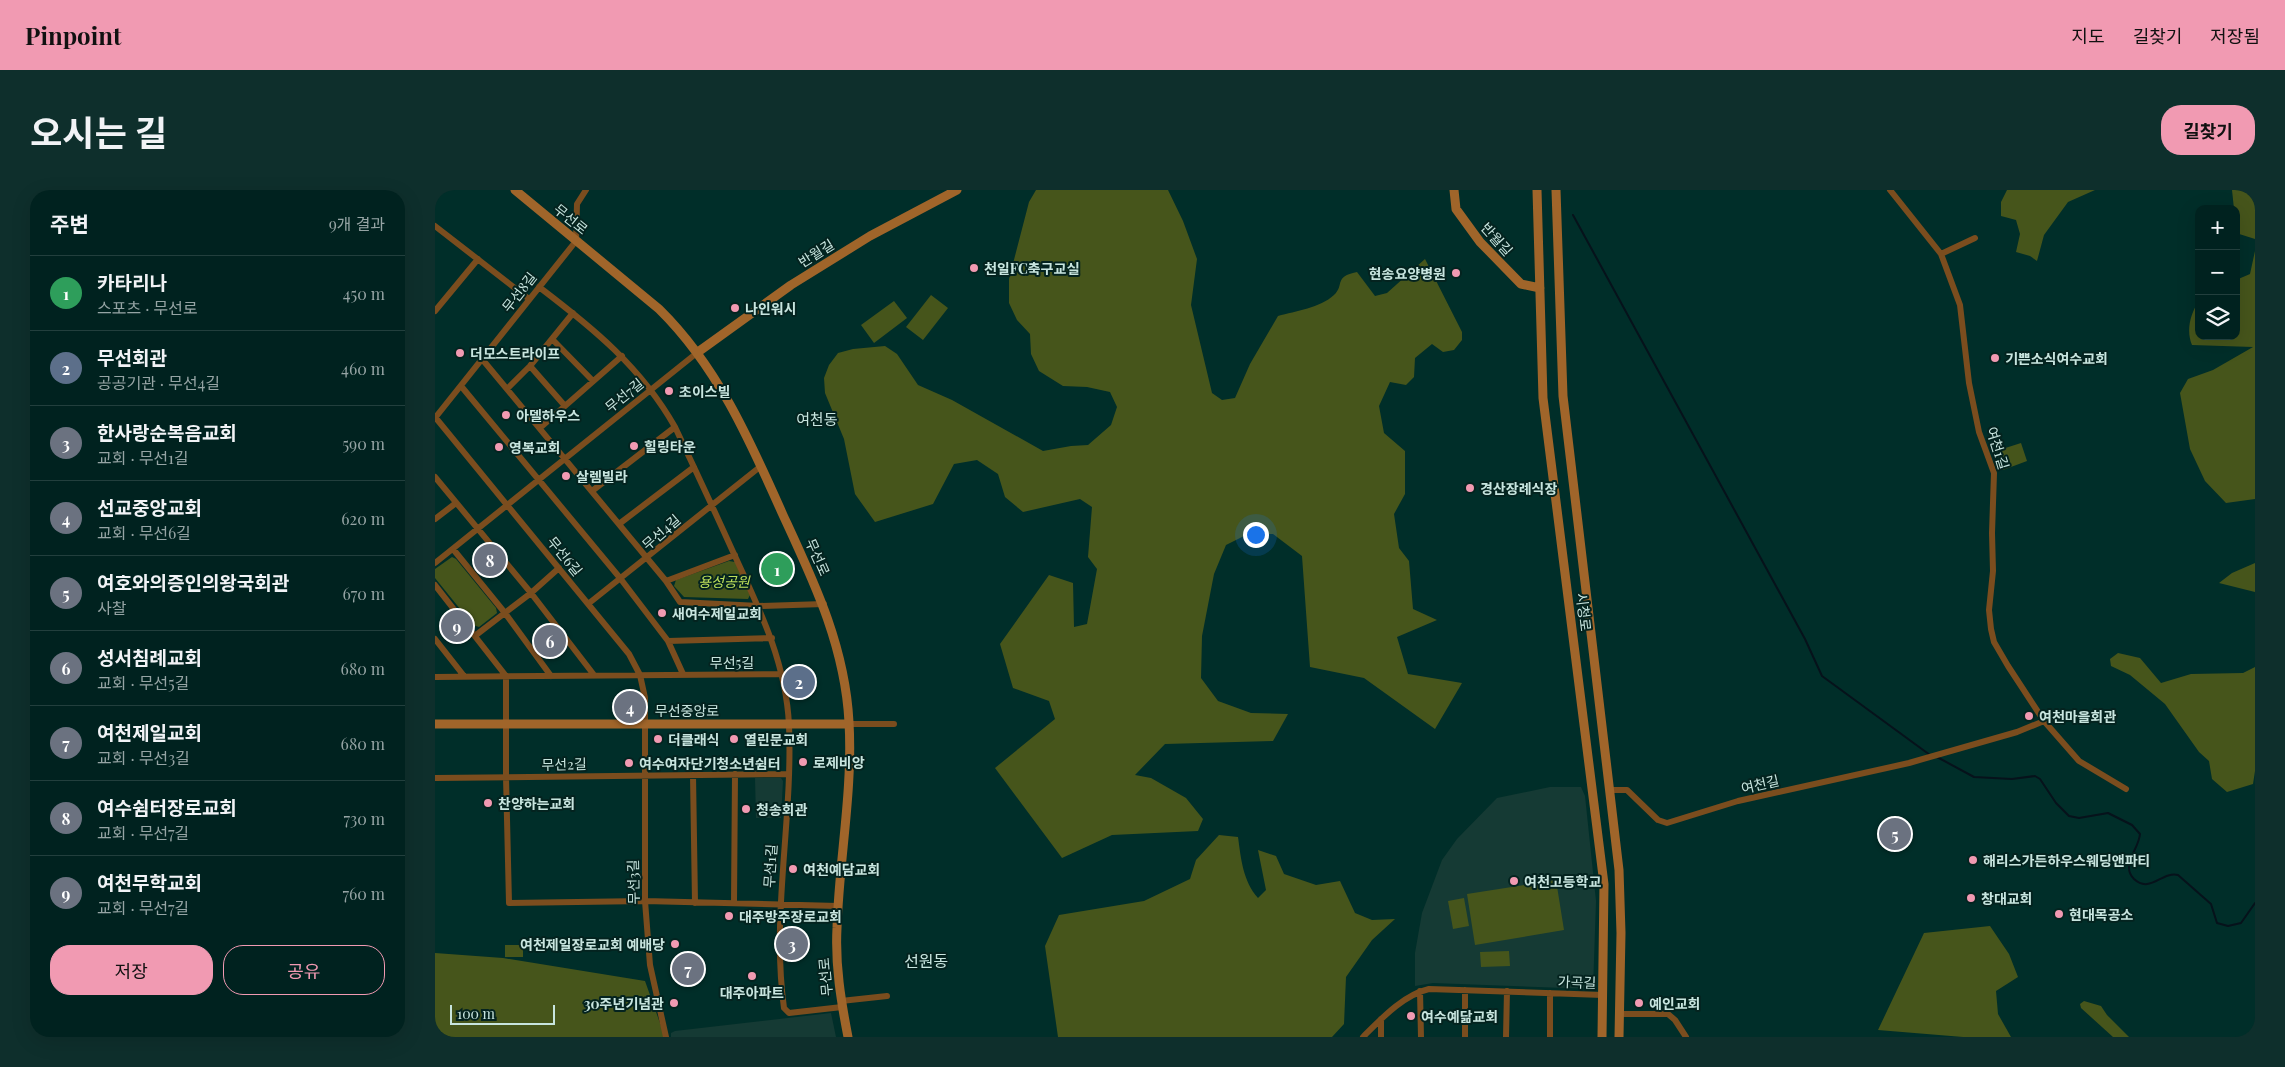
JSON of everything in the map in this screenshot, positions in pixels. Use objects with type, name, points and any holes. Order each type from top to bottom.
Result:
[{"type":"street","name":"무선로","points":[[515,190],[659,309],[698,352],[745,431],[824,604],[844,677],[849,724],[847,802],[836,943],[842,1004],[848,1037]]},
{"type":"street","points":[[576,240],[579,201],[586,190]]},
{"type":"street","name":"반월길","points":[[698,352],[791,285],[870,236],[957,190]]},
{"type":"street","name":"반월길","points":[[1455,190],[1457,212],[1481,242],[1521,284],[1540,288]]},
{"type":"street","name":"시청로","points":[[1537,190],[1543,398],[1594,792],[1604,884],[1602,1037]]},
{"type":"street","name":"여천1길","points":[[1890,190],[1941,254],[1960,305],[1969,383],[1979,432],[1994,474],[1993,571],[1989,610],[1991,629],[1994,642],[2044,721]]},
{"type":"street","name":"시청로","points":[[1558,192],[1563,396],[1619,878],[1619,1037]]},
{"type":"street","points":[[435,226],[529,299]]},
{"type":"street","points":[[1941,254],[1975,238]]},
{"type":"street","name":"무선8길","points":[[435,417],[576,240]]},
{"type":"street","points":[[435,311],[478,259]]},
{"type":"street","points":[[539,287],[601,335],[622,356],[651,390],[675,427],[713,505],[772,638],[781,674],[789,724]]},
{"type":"street","points":[[508,388],[530,366],[573,313]]},
{"type":"street","points":[[553,339],[593,382]]},
{"type":"street","name":"무선7길","points":[[435,563],[698,352]]},
{"type":"street","points":[[541,427],[622,356]]},
{"type":"street","points":[[482,359],[541,427],[646,558],[587,604]]},
{"type":"street","points":[[530,366],[565,406]]},
{"type":"street","points":[[461,386],[620,578],[668,641],[683,674]]},
{"type":"street","name":"무선6길","points":[[435,417],[629,654],[640,675],[645,698],[645,724]]},
{"type":"street","points":[[592,491],[675,427]]},
{"type":"street","name":"무선4길","points":[[761,466],[646,558],[666,581],[680,602],[759,606],[824,604]]},
{"type":"street","points":[[619,524],[694,467]]},
{"type":"street","points":[[435,477],[531,593],[594,675]]},
{"type":"street","points":[[435,519],[456,503]]},
{"type":"street","points":[[453,549],[505,613],[551,676]]},
{"type":"street","points":[[666,581],[735,555]]},
{"type":"street","points":[[476,635],[531,593],[559,568]]},
{"type":"street","points":[[435,585],[507,676],[506,777],[509,903],[645,901],[838,906]]},
{"type":"street","points":[[668,641],[772,638]]},
{"type":"street","points":[[435,639],[463,676]]},
{"type":"street","name":"무선5길","points":[[435,676],[781,674]]},
{"type":"street","points":[[2044,721],[2079,761],[2126,789]]},
{"type":"street","name":"여천길","points":[[1610,790],[1627,790],[1658,820],[1667,823],[1738,801],[1929,758],[2017,732],[2044,721]]},
{"type":"street","name":"무선중앙로","points":[[435,724],[849,724]]},
{"type":"street","name":"무선3길","points":[[645,724],[645,901],[650,965],[666,1037]]},
{"type":"street","name":"무선1길","points":[[789,724],[789,774],[780,904],[779,948],[785,1011],[789,1013],[806,1012],[842,1004]]},
{"type":"street","points":[[849,724],[895,724]]},
{"type":"street","points":[[734,904],[735,774]]},
{"type":"street","name":"무선2길","points":[[435,778],[789,774]]},
{"type":"street","points":[[693,775],[695,903]]},
{"type":"street","points":[[1594,792],[1610,790]]},
{"type":"street","name":"가곡길","points":[[1363,1037],[1401,1003],[1429,989],[1603,995]]},
{"type":"street","points":[[1465,990],[1465,1037]]},
{"type":"street","points":[[1506,1037],[1507,991]]},
{"type":"street","points":[[1421,992],[1421,1037]]},
{"type":"street","name":"가곡길","points":[[1550,993],[1550,1037]]},
{"type":"street","points":[[842,1004],[887,996]]},
{"type":"street","points":[[1620,1014],[1668,1014],[1686,1037]]},
{"type":"street","points":[[1381,1019],[1381,1037]]},
{"type":"shaded area","points":[[755,778],[781,778],[783,781],[781,818],[756,818]]},
{"type":"shaded area","name":"여천고등학교","points":[[1550,787],[1581,787],[1585,796],[1596,901],[1593,989],[1433,983],[1415,986],[1415,953],[1422,913],[1442,860],[1457,839],[1497,798]]},
{"type":"shaded area","points":[[831,1013],[836,1037],[671,1037],[671,1033],[675,1031]]},
{"type":"green space","points":[[1036,190],[1168,190],[1183,221],[1197,259],[1191,305],[1212,393],[1222,400],[1235,398],[1250,364],[1278,316],[1307,309],[1322,303],[1334,295],[1345,276],[1357,272],[1375,296],[1387,293],[1425,259],[1462,332],[1462,340],[1454,350],[1443,352],[1432,344],[1415,358],[1414,377],[1406,385],[1390,382],[1379,406],[1384,433],[1405,451],[1405,494],[1394,514],[1399,548],[1409,561],[1413,609],[1437,620],[1397,637],[1408,674],[1462,683],[1435,729],[1364,678],[1310,667],[1302,556],[1273,534],[1248,534],[1226,545],[1214,574],[1202,636],[1201,678],[1218,701],[1251,713],[1288,714],[1273,741],[1165,744],[1135,775],[1151,778],[1186,798],[1203,819],[1198,831],[1112,835],[1062,858],[995,768],[1055,719],[1049,701],[1013,688],[1000,644],[1049,575],[1073,583],[1074,627],[1087,624],[1097,569],[1088,557],[1092,507],[1080,499],[1023,512],[1005,497],[998,474],[977,460],[954,464],[933,504],[875,522],[855,494],[844,439],[825,393],[824,378],[829,365],[838,353],[853,349],[885,346],[897,354],[918,385],[952,400],[1043,451],[1088,445],[1111,425],[1117,407],[1110,392],[1087,387],[1063,386],[1039,371],[1031,354],[1030,334],[1017,320],[1009,303],[1009,279],[1029,202]]},
{"type":"green space","points":[[2007,190],[2095,190],[2068,202],[2044,235],[2037,261],[2030,256],[2016,252],[2020,234],[2016,220],[2001,216],[2001,202]]},
{"type":"green space","points":[[2232,190],[2255,190],[2255,239],[2240,234],[2240,205],[2234,205]]},
{"type":"green space","points":[[2255,251],[2255,499],[2226,503],[2205,481],[2190,449],[2180,393],[2188,379],[2213,370],[2253,347],[2192,345],[2189,334],[2191,317],[2195,308],[2195,340],[2240,340],[2240,278],[2250,274]]},
{"type":"green space","points":[[931,295],[948,308],[923,340],[906,327]]},
{"type":"green space","points":[[894,301],[907,318],[874,343],[861,325]]},
{"type":"green space","points":[[2021,443],[2027,461],[2003,470],[1996,451]]},
{"type":"green space","points":[[452,557],[456,559],[496,608],[497,613],[479,627],[473,625],[435,578],[435,569]]},
{"type":"green space","name":"용성공원","points":[[729,561],[735,562],[750,595],[748,599],[684,597],[674,586],[676,580]]},
{"type":"green space","points":[[2255,563],[2255,592],[2219,583],[2232,573]]},
{"type":"green space","points":[[2118,653],[2140,658],[2161,683],[2191,674],[2243,673],[2255,667],[2255,771],[2253,784],[2227,792],[2212,779],[2209,761],[2199,752],[2165,704],[2130,675],[2111,666],[2110,659]]},
{"type":"green space","points":[[1219,835],[1238,837],[1246,877],[1258,898],[1266,890],[1258,850],[1276,856],[1284,874],[1316,885],[1340,881],[1355,913],[1372,920],[1395,919],[1372,940],[1346,977],[1344,1024],[1332,1037],[1058,1037],[1045,946],[1059,915],[1144,901],[1190,879],[1196,860]]},
{"type":"green space","points":[[1556,880],[1564,930],[1475,945],[1467,894]]},
{"type":"green space","points":[[1464,898],[1469,926],[1453,929],[1448,901]]},
{"type":"green space","points":[[1990,926],[2009,954],[2018,977],[1996,991],[1998,1014],[2011,1037],[1963,1037],[1878,1030],[1924,933]]},
{"type":"green space","points":[[505,945],[523,945],[523,957],[505,957]]},
{"type":"green space","points":[[1509,951],[1510,966],[1481,967],[1480,952]]},
{"type":"green space","points":[[435,953],[503,958],[645,981],[665,1037],[435,1037]]},
{"type":"green space","points":[[2084,1001],[2101,1006],[2107,1015],[2129,1037],[2113,1037],[2081,1008],[2080,1004]]},
{"type":"waterway","points":[[1573,215],[1805,639],[1822,676],[1930,755]]},
{"type":"waterway","points":[[1937,757],[1974,777],[2012,779],[2035,776],[2040,779],[2056,803],[2069,816],[2079,818],[2108,813],[2132,825],[2140,834],[2129,864],[2129,871],[2133,878],[2145,884],[2167,876],[2178,875],[2211,904],[2217,923],[2228,926],[2241,923],[2255,903]]},
{"type":"place","name":"천일FC축구교실","points":[[974,268]]},
{"type":"place","name":"현송요양병원","points":[[1456,273]]},
{"type":"place","name":"나인워시","points":[[735,308]]},
{"type":"place","name":"더모스트라이프","points":[[460,353]]},
{"type":"place","name":"기쁜소식여수교회","points":[[1995,358]]},
{"type":"place","name":"초이스빌","points":[[669,391]]},
{"type":"place","name":"아델하우스","points":[[506,415]]},
{"type":"place","name":"힐링타운","points":[[634,446]]},
{"type":"place","name":"영복교회","points":[[499,447]]},
{"type":"place","name":"살렘빌라","points":[[566,476]]},
{"type":"place","name":"경산장례식장","points":[[1470,488]]},
{"type":"place","name":"여수쉼터장로교회","points":[[490,560]]},
{"type":"place","name":"카타리나","points":[[777,569]]},
{"type":"place","name":"새여수제일교회","points":[[662,613]]},
{"type":"place","name":"여천무학교회","points":[[457,626]]},
{"type":"place","name":"성서침례교회","points":[[550,641]]},
{"type":"place","name":"무선회관","points":[[799,682]]},
{"type":"place","name":"선교중앙교회","points":[[630,707]]},
{"type":"place","name":"여천마을회관","points":[[2029,716]]},
{"type":"place","name":"더클래식","points":[[658,739]]},
{"type":"place","name":"열린문교회","points":[[734,739]]},
{"type":"place","name":"로제비앙","points":[[803,762]]},
{"type":"place","name":"여수여자단기청소년쉼터","points":[[629,763]]},
{"type":"place","name":"찬양하는교회","points":[[488,803]]},
{"type":"place","name":"청송회관","points":[[746,809]]},
{"type":"place","name":"여호와의증인의왕국회관","points":[[1895,834]]},
{"type":"place","name":"해리스가든하우스웨딩앤파티","points":[[1973,860]]},
{"type":"place","name":"여천예담교회","points":[[793,869]]},
{"type":"place","name":"여천고등학교","points":[[1514,881]]},
{"type":"place","name":"창대교회","points":[[1971,898]]},
{"type":"place","name":"현대목공소","points":[[2059,914]]},
{"type":"place","name":"대주방주장로교회","points":[[729,916]]},
{"type":"place","name":"여천제일장로교회 예배당","points":[[675,944]]},
{"type":"place","name":"한사랑순복음교회","points":[[792,944]]},
{"type":"place","name":"여천제일교회","points":[[688,969]]},
{"type":"place","name":"대주아파트","points":[[752,976]]},
{"type":"place","name":"30주년기념관","points":[[674,1003]]},
{"type":"place","name":"예인교회","points":[[1639,1003]]},
{"type":"place","name":"여수예닮교회","points":[[1411,1016]]},
{"type":"district","name":"여천동","points":[[817,419]]},
{"type":"district","name":"선원동","points":[[926,960]]}]
